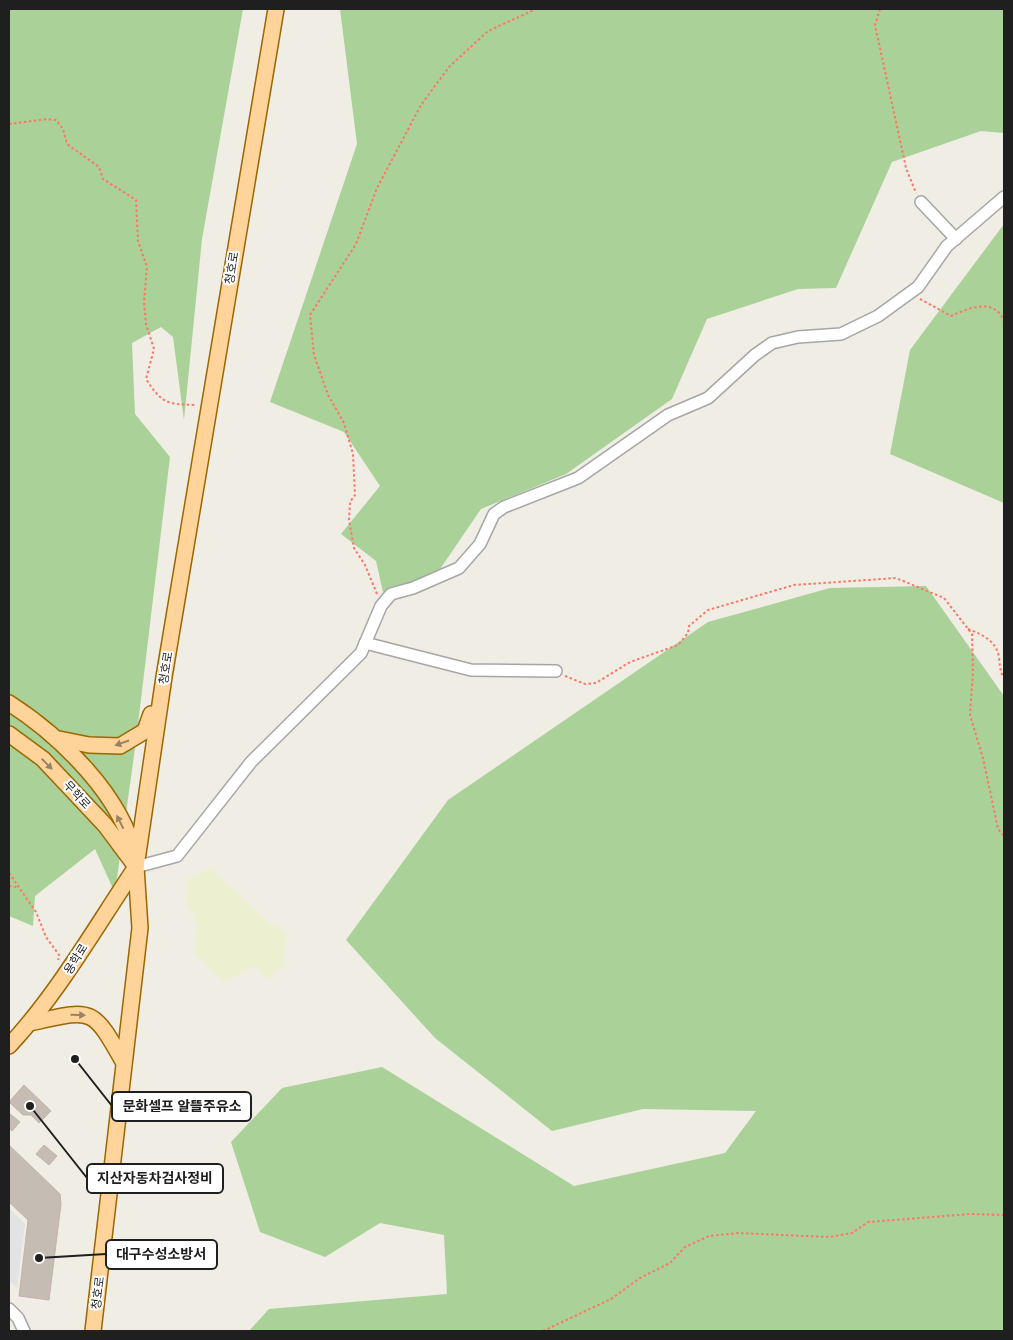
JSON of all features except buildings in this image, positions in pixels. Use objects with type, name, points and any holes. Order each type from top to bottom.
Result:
[{"type":"main road","name":"청호로","points":[[93,1331],[140,928],[136,867],[164,677],[276,9]]},
{"type":"main road","points":[[55,738],[90,745],[120,746],[145,731],[164,677]]},
{"type":"main road","points":[[9,703],[69,749],[106,794],[132,845],[136,867]]},
{"type":"main road","name":"무학로","points":[[9,734],[49,766],[105,825],[136,867]]},
{"type":"main road","name":"용학로","points":[[9,1046],[30,1023],[69,972],[136,867]]},
{"type":"main road","points":[[30,1023],[72,1014],[90,1015],[104,1028],[124,1063]]},
{"type":"street","points":[[136,867],[177,856],[251,762],[361,653],[381,606],[391,594],[414,588],[458,568],[480,544],[494,514],[504,507],[578,478],[668,415],[708,398],[772,343],[798,337],[840,334],[878,316],[918,286],[947,246],[1004,197]]},
{"type":"street","points":[[921,202],[956,238]]},
{"type":"street","points":[[365,643],[471,670],[556,671]]},
{"type":"street","points":[[9,1309],[18,1318],[24,1331]]},
{"type":"path","points":[[381,606],[365,565],[354,548],[348,520],[350,502],[355,495],[354,454],[344,423],[328,395],[314,355],[310,315],[356,244],[377,188],[420,105],[449,67],[488,31],[536,9]]},
{"type":"path","points":[[880,9],[875,25],[906,168],[921,202]]},
{"type":"path","points":[[9,124],[47,119],[56,120],[63,129],[67,144],[99,168],[104,179],[136,200],[138,241],[147,267],[144,302],[146,324],[154,350],[146,380],[158,397],[174,404],[209,406]]},
{"type":"path","points":[[906,296],[926,300],[951,316],[975,305],[991,307],[1002,314],[1004,321]]},
{"type":"path","points":[[556,671],[585,684],[596,683],[630,662],[678,644],[688,633],[689,626],[708,610],[794,585],[896,578],[944,598],[972,634],[973,673],[970,715],[985,767],[998,829],[1004,836]]},
{"type":"path","points":[[968,629],[986,636],[996,647],[1004,678]]},
{"type":"path","points":[[9,874],[36,912],[46,936],[56,949],[59,955],[57,963]]},
{"type":"path","points":[[9,886],[17,887]]},
{"type":"path","points":[[543,1331],[611,1299],[640,1278],[670,1264],[686,1247],[709,1236],[755,1233],[829,1237],[852,1233],[868,1222],[971,1214],[1004,1215]]},
{"type":"green space","points":[[9,9],[243,9],[202,239],[184,420],[173,337],[161,327],[132,343],[135,414],[170,457],[136,741],[115,893],[95,849],[35,896],[33,926],[9,916]]},
{"type":"green space","points":[[340,9],[1004,9],[1004,133],[981,131],[892,162],[836,288],[798,289],[707,319],[672,399],[566,474],[481,509],[438,572],[383,592],[376,561],[341,534],[380,486],[344,432],[270,402],[357,144]]},
{"type":"green space","points":[[1004,224],[1004,503],[890,454],[910,350]]},
{"type":"green space","points":[[926,586],[1004,696],[1004,1331],[249,1331],[269,1309],[447,1294],[444,1235],[380,1223],[325,1257],[260,1232],[231,1142],[282,1088],[382,1067],[574,1186],[725,1153],[756,1111],[643,1109],[552,1131],[435,1038],[346,940],[448,800],[708,622],[830,588]]},
{"type":"green space","points":[[211,868],[270,924],[280,926],[287,935],[284,955],[286,965],[268,979],[255,966],[224,982],[195,954],[197,926],[192,912],[186,907],[188,879]]},
{"type":"shaded area","points":[[9,1208],[25,1224],[17,1288],[9,1280]]},
{"type":"place","name":"문화셀프 알뜰주유소","points":[[75,1059]]},
{"type":"place","name":"지산자동차검사정비","points":[[30,1106]]},
{"type":"place","name":"대구수성소방서","points":[[39,1258]]}]
